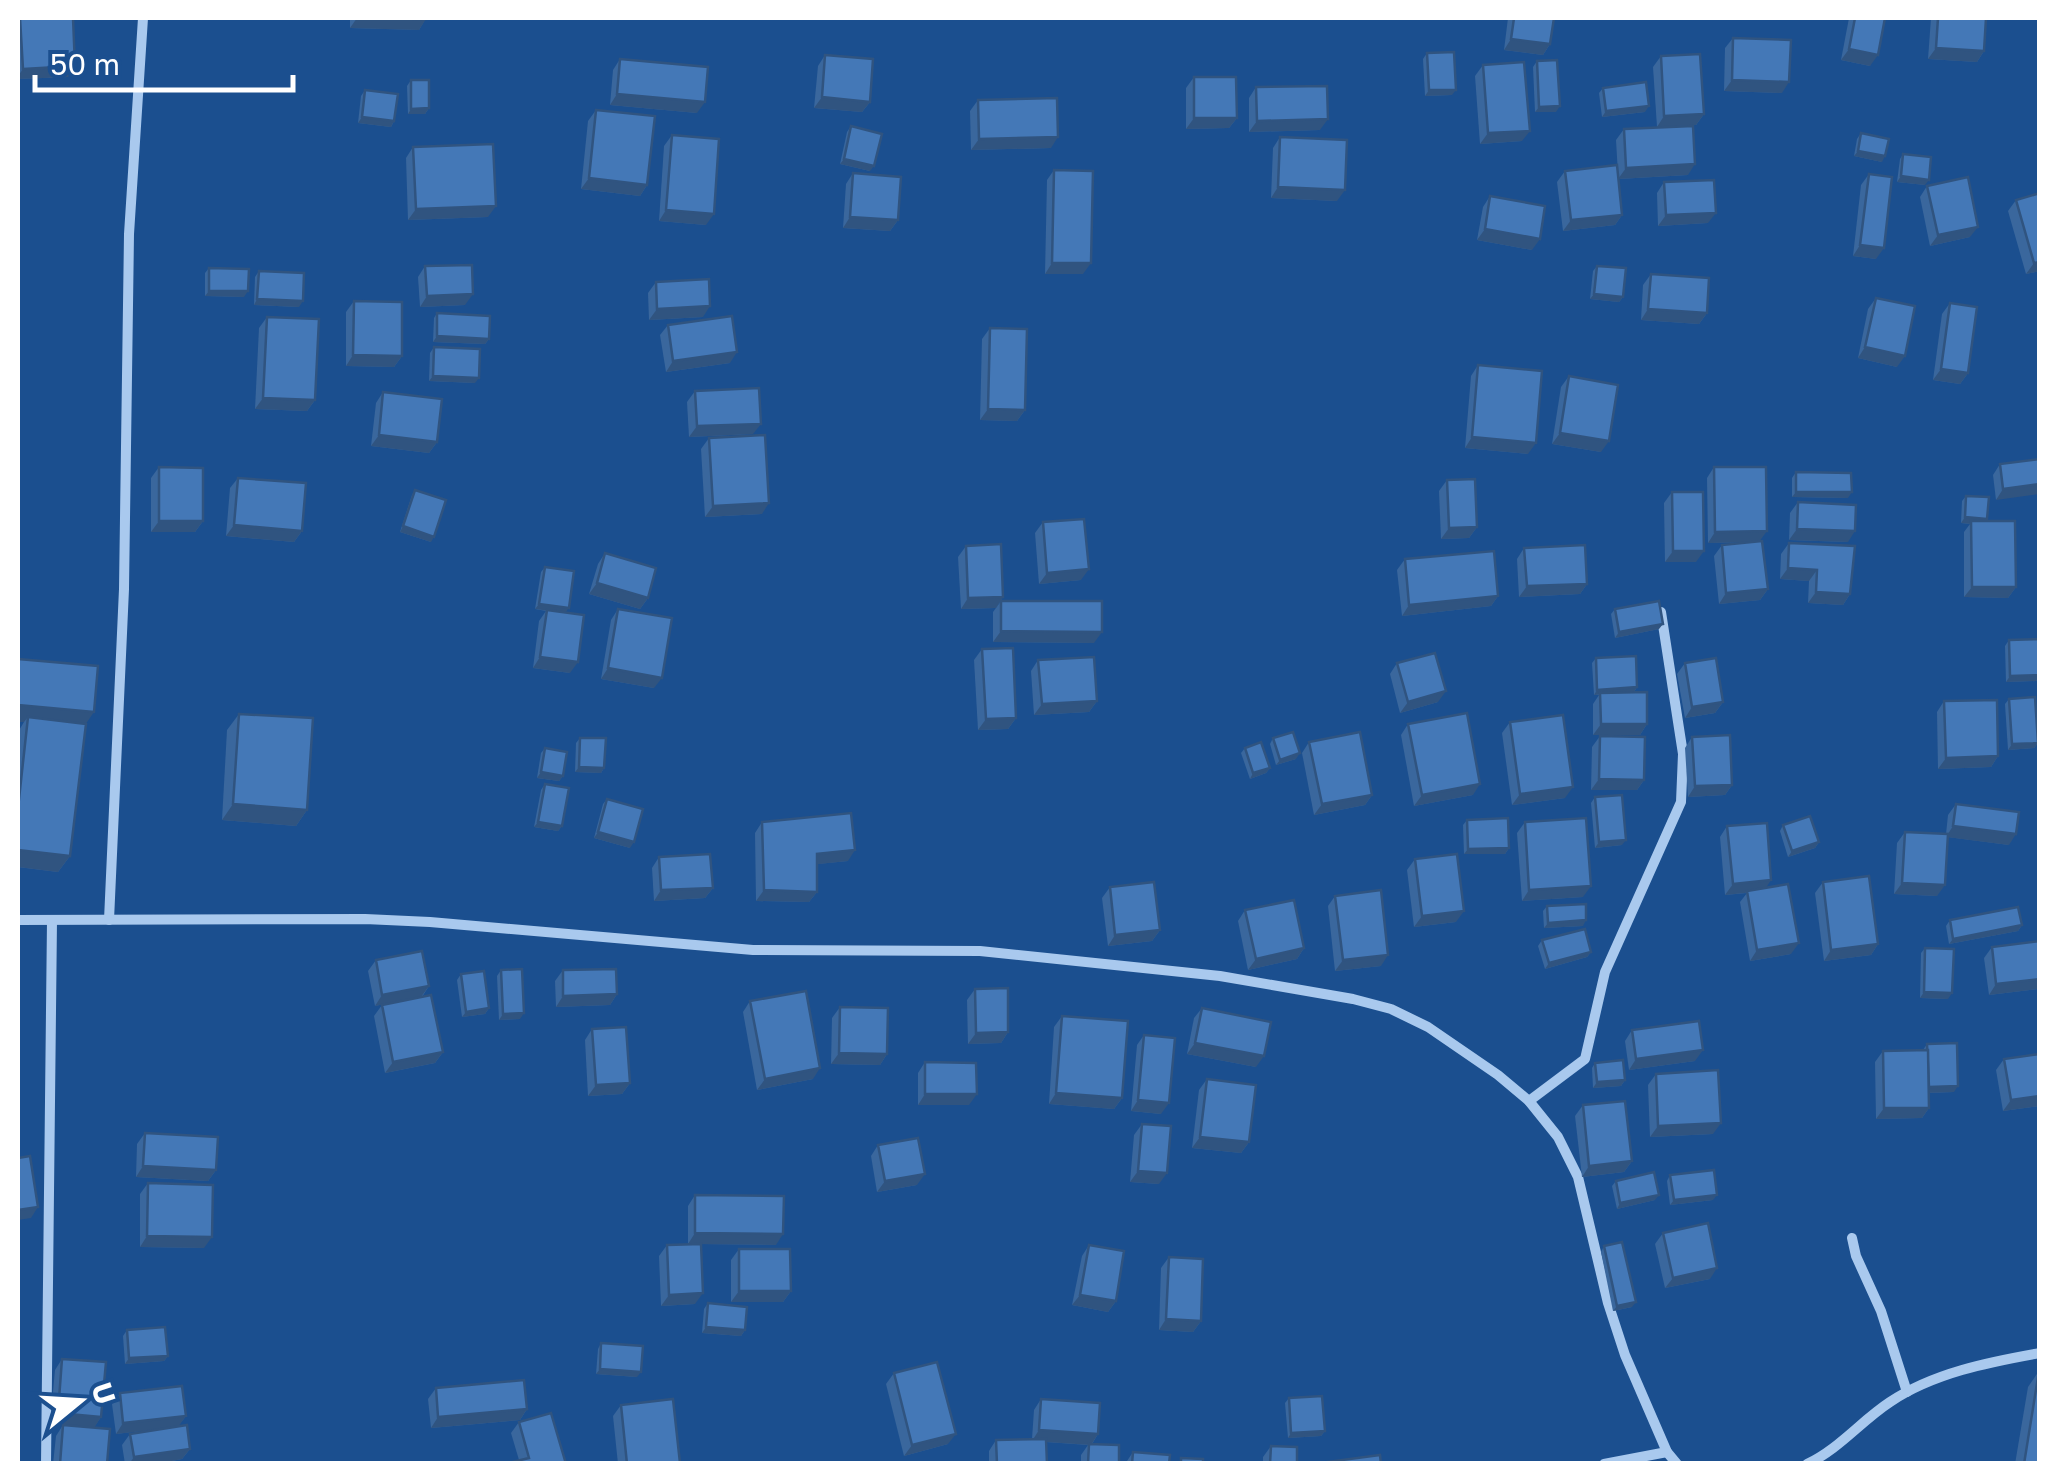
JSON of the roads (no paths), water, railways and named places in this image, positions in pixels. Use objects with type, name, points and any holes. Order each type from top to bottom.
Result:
[{"type":"street","points":[[109,920],[124,589],[130,234],[143,18]]},
{"type":"street","points":[[1529,1100],[1585,1059],[1605,972],[1681,802],[1683,754],[1661,612]]},
{"type":"street","points":[[18,920],[270,917],[430,922],[753,950],[1000,953],[1220,976],[1353,998],[1391,1009],[1428,1027],[1529,1100],[1571,1157],[1625,1356],[1667,1452],[1678,1464]]},
{"type":"street","points":[[46,1464],[52,920]]},
{"type":"street","points":[[1852,1238],[1856,1256],[1882,1311],[1907,1392]]},
{"type":"street","points":[[1807,1464],[1824,1456],[1889,1402],[1907,1392],[1951,1373],[2040,1353]]},
{"type":"street","points":[[1604,1464],[1667,1452]]}]
